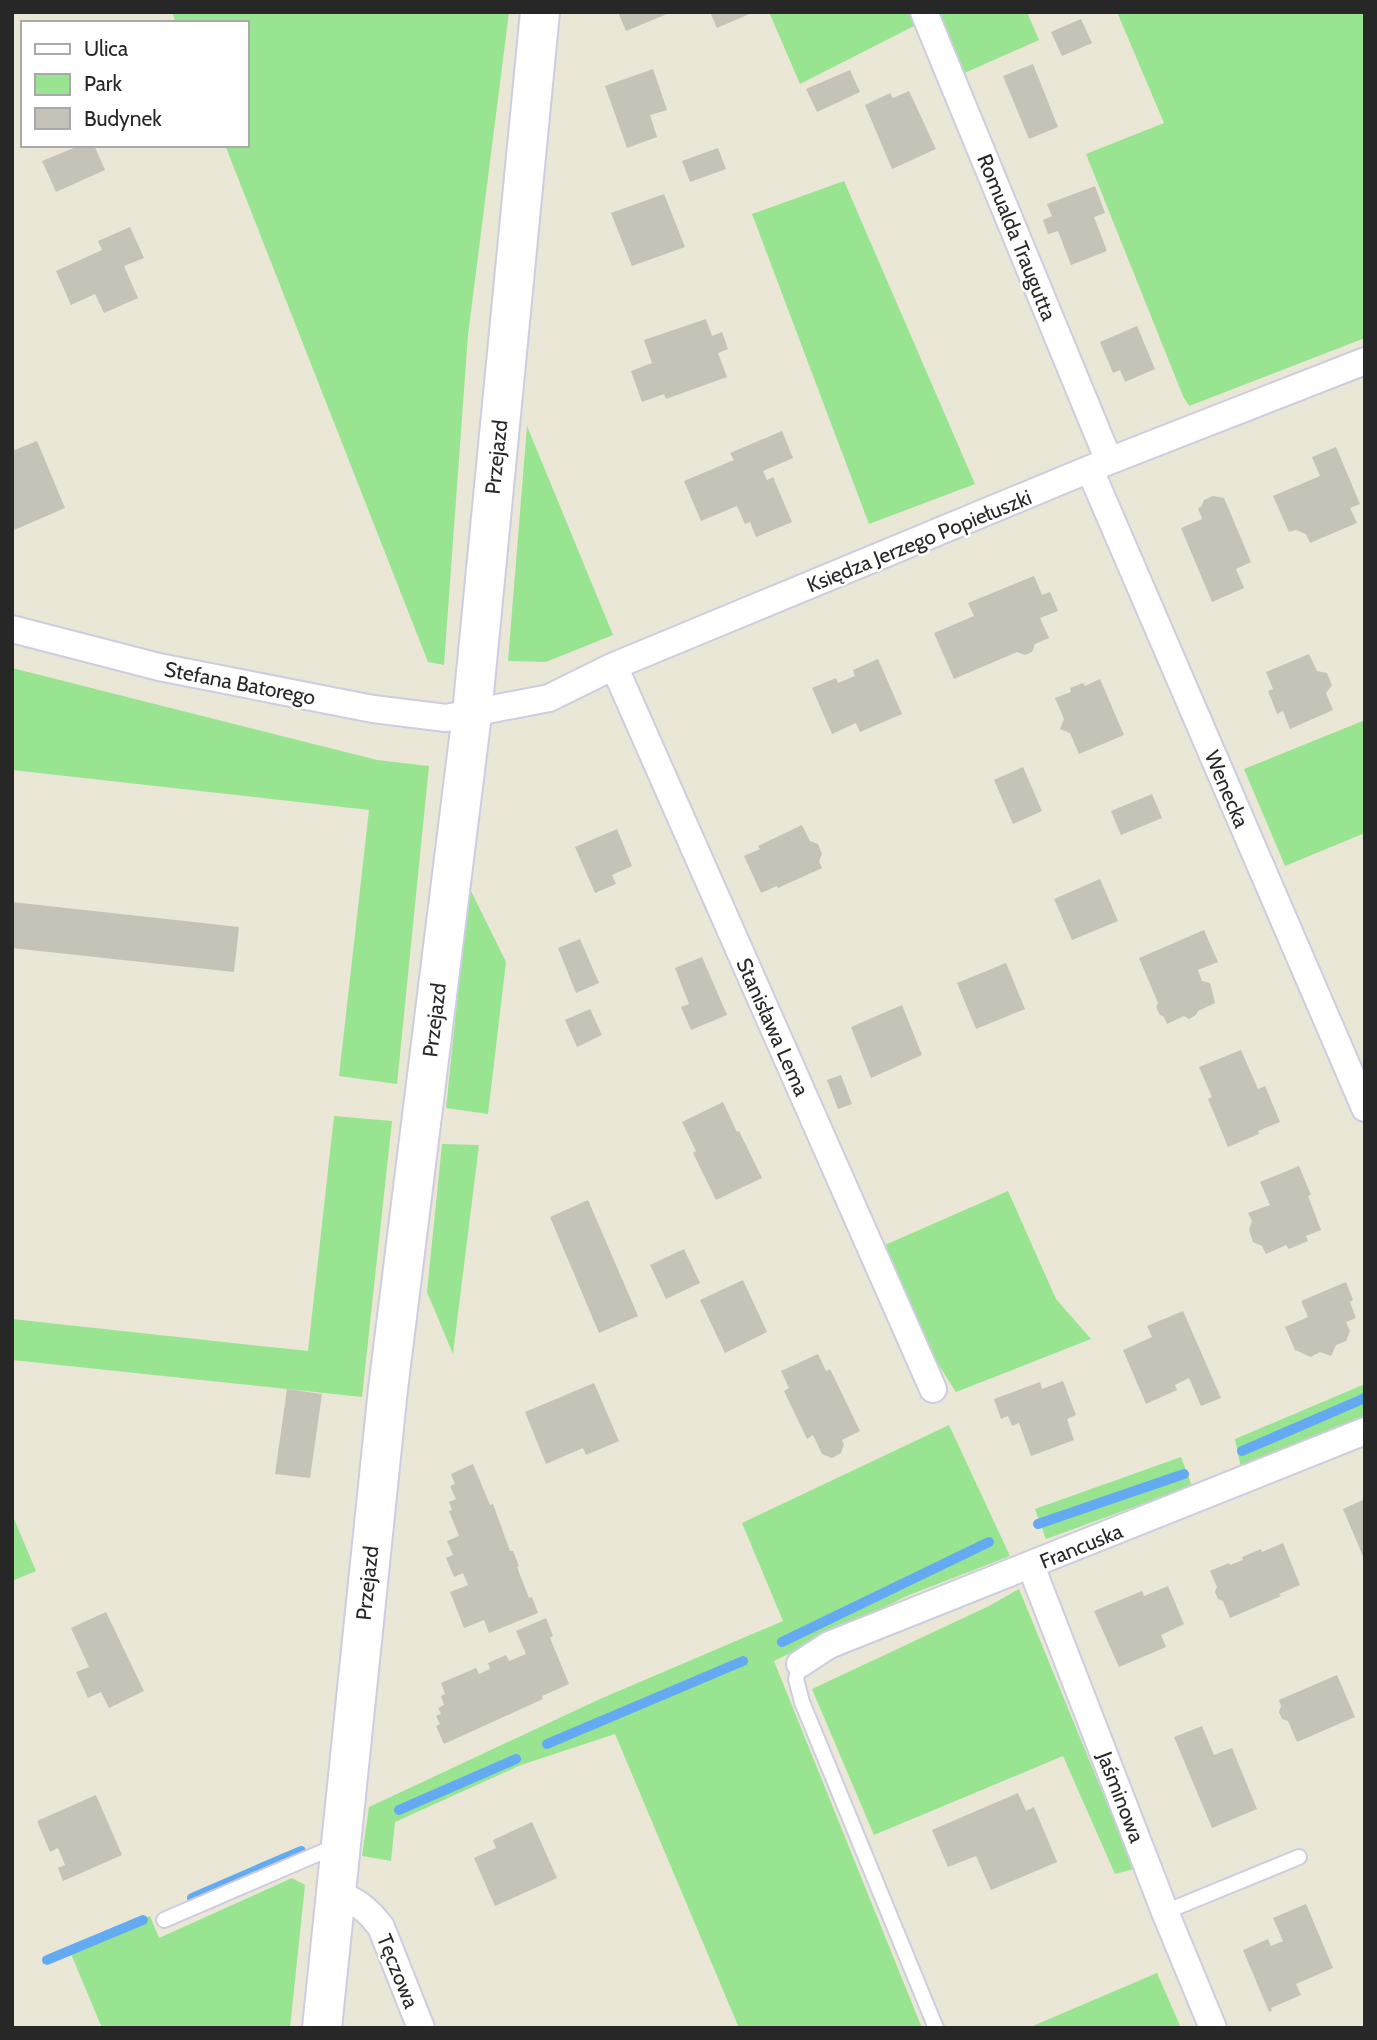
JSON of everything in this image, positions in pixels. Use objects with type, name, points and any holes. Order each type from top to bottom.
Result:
[{"type":"street","name":"Przejazd","points":[[322,2028],[388,1389],[472,714],[540,12]]},
{"type":"street","name":"Romualda Traugutta","points":[[924,12],[1099,466]]},
{"type":"street","name":"Księdza Jerzego Popiełuszki","points":[[472,714],[548,698],[614,666],[1099,466],[1365,360]]},
{"type":"street","name":"Wenecka","points":[[1099,466],[1365,1108]]},
{"type":"street","name":"Stefana Batorego","points":[[12,629],[159,667],[373,709],[446,718],[472,714]]},
{"type":"street","name":"Stanisława Lema","points":[[614,666],[933,1389]]},
{"type":"street","name":"Francuska","points":[[800,1664],[829,1645],[1365,1431]]},
{"type":"street","name":"Jaśminowa","points":[[1031,1566],[1165,1912],[1213,2028]]},
{"type":"street","name":"Tęczowa","points":[[337,1894],[356,1901],[381,1927],[421,2028]]},
{"type":"lane","points":[[800,1664],[796,1679],[802,1702],[936,2028]]},
{"type":"lane","points":[[164,1920],[343,1844]]},
{"type":"lane","points":[[1165,1912],[1299,1857]]},
{"type":"green space","points":[[172,12],[509,12],[468,335],[444,665],[428,662],[226,147],[248,147],[248,21],[175,21]]},
{"type":"green space","points":[[769,12],[911,12],[916,25],[800,84]]},
{"type":"green space","points":[[935,12],[1027,12],[1039,40],[960,75]]},
{"type":"green space","points":[[1117,12],[1365,12],[1365,338],[1189,406],[1086,154],[1164,123]]},
{"type":"green space","points":[[844,181],[975,484],[869,524],[752,214]]},
{"type":"green space","points":[[527,426],[613,635],[546,662],[508,661]]},
{"type":"green space","points":[[12,668],[377,760],[429,766],[397,1084],[339,1076],[369,810],[12,770]]},
{"type":"green space","points":[[1365,720],[1365,833],[1285,866],[1244,769]]},
{"type":"green space","points":[[469,887],[506,962],[488,1114],[446,1108]]},
{"type":"green space","points":[[334,1116],[392,1121],[362,1397],[12,1360],[12,1319],[308,1351]]},
{"type":"green space","points":[[442,1144],[479,1145],[453,1354],[427,1292]]},
{"type":"green space","points":[[1008,1191],[1056,1299],[1091,1339],[956,1392],[933,1356],[885,1245]]},
{"type":"green space","points":[[1365,1384],[1365,1418],[1241,1468],[1235,1439]]},
{"type":"green space","points":[[949,1425],[1010,1556],[909,1595],[774,1661],[922,2028],[739,2028],[615,1734],[521,1765],[395,1822],[391,1861],[362,1856],[369,1807],[600,1699],[783,1621],[742,1523]]},
{"type":"green space","points":[[1181,1457],[1192,1486],[1046,1539],[1035,1509]]},
{"type":"green space","points":[[12,1514],[36,1571],[12,1581]]},
{"type":"green space","points":[[1019,1589],[1134,1869],[1115,1874],[1063,1756],[874,1835],[812,1689],[989,1606]]},
{"type":"green space","points":[[292,1878],[305,1885],[290,2028],[102,2028],[71,1954],[150,1916],[159,1938]]},
{"type":"green space","points":[[1157,1973],[1181,2028],[1028,2028]]},
{"type":"building","points":[[618,12],[672,12],[626,31]]},
{"type":"building","points":[[710,12],[754,12],[717,28]]},
{"type":"building","points":[[1081,19],[1092,43],[1062,56],[1051,32]]},
{"type":"building","points":[[1033,64],[1058,127],[1029,139],[1003,76]]},
{"type":"building","points":[[653,69],[667,110],[650,115],[657,137],[627,148],[605,86]]},
{"type":"building","points":[[850,70],[860,92],[817,112],[806,89]]},
{"type":"building","points":[[909,91],[936,149],[892,169],[865,105],[890,93],[893,98]]},
{"type":"building","points":[[76,147],[95,147],[105,170],[56,192],[42,161]]},
{"type":"building","points":[[718,148],[726,169],[690,182],[682,161]]},
{"type":"building","points":[[1095,186],[1105,213],[1094,217],[1107,251],[1071,265],[1058,231],[1048,234],[1043,220],[1052,216],[1047,204]]},
{"type":"building","points":[[664,194],[685,247],[632,266],[611,213]]},
{"type":"building","points":[[130,227],[144,258],[124,266],[138,298],[104,313],[95,294],[71,305],[56,271],[102,250],[98,241]]},
{"type":"building","points":[[706,319],[712,336],[722,332],[728,349],[718,353],[727,377],[666,399],[664,394],[642,402],[631,371],[652,363],[644,340]]},
{"type":"building","points":[[1137,326],[1155,369],[1125,382],[1120,370],[1113,373],[1100,342]]},
{"type":"building","points":[[782,431],[793,458],[763,471],[767,480],[773,477],[792,522],[756,537],[750,522],[745,524],[737,506],[701,521],[684,481],[734,460],[730,453]]},
{"type":"building","points":[[37,441],[65,508],[12,531],[12,451]]},
{"type":"building","points":[[1336,447],[1360,504],[1350,508],[1357,523],[1310,543],[1306,534],[1296,530],[1289,532],[1273,496],[1320,476],[1312,457]]},
{"type":"building","points":[[1213,496],[1224,498],[1251,562],[1236,569],[1244,588],[1212,602],[1181,528],[1202,519],[1198,508],[1204,500]]},
{"type":"building","points":[[1034,576],[1042,595],[1050,592],[1058,611],[1040,618],[1049,638],[1035,644],[1032,652],[1025,655],[1017,652],[954,679],[934,633],[974,616],[968,603]]},
{"type":"building","points":[[1309,654],[1317,671],[1327,673],[1332,685],[1326,693],[1333,710],[1290,729],[1283,711],[1277,714],[1268,691],[1273,689],[1266,672]]},
{"type":"building","points":[[878,659],[902,714],[860,732],[856,723],[832,734],[812,688],[836,678],[838,683],[855,676],[853,670]]},
{"type":"building","points":[[1100,679],[1124,735],[1079,754],[1070,733],[1060,729],[1064,719],[1055,698],[1071,692],[1070,688],[1083,683],[1085,686]]},
{"type":"building","points":[[1023,767],[1042,811],[1013,824],[994,780]]},
{"type":"building","points":[[1152,794],[1162,818],[1121,835],[1111,811]]},
{"type":"building","points":[[802,825],[810,841],[818,844],[822,854],[819,861],[822,868],[761,893],[744,856],[760,849],[758,846]]},
{"type":"building","points":[[617,829],[632,866],[612,875],[616,884],[595,893],[575,847]]},
{"type":"building","points":[[1100,879],[1118,921],[1072,940],[1054,899]]},
{"type":"building","points":[[12,902],[239,927],[234,972],[12,948]]},
{"type":"building","points":[[1204,930],[1218,962],[1198,970],[1202,981],[1210,983],[1215,1003],[1189,1019],[1184,1016],[1167,1024],[1156,1007],[1158,1003],[1139,958]]},
{"type":"building","points":[[580,939],[599,983],[576,993],[558,948]]},
{"type":"building","points":[[702,957],[727,1015],[691,1030],[681,1007],[689,1004],[675,968]]},
{"type":"building","points":[[1006,963],[1025,1009],[976,1029],[957,983]]},
{"type":"building","points":[[902,1005],[922,1055],[871,1078],[851,1027]]},
{"type":"building","points":[[590,1009],[602,1035],[577,1047],[565,1020]]},
{"type":"building","points":[[1241,1050],[1258,1089],[1265,1086],[1280,1122],[1228,1147],[1208,1099],[1212,1097],[1199,1067]]},
{"type":"building","points":[[841,1075],[852,1104],[838,1109],[827,1080]]},
{"type":"building","points":[[723,1102],[762,1178],[716,1200],[693,1153],[696,1151],[682,1122]]},
{"type":"building","points":[[1299,1166],[1321,1230],[1306,1236],[1308,1241],[1289,1249],[1286,1245],[1266,1254],[1262,1246],[1253,1242],[1249,1230],[1252,1221],[1248,1213],[1270,1205],[1260,1182]]},
{"type":"building","points":[[588,1200],[638,1316],[599,1333],[550,1217]]},
{"type":"building","points":[[684,1249],[700,1283],[666,1299],[650,1265]]},
{"type":"building","points":[[743,1280],[767,1332],[725,1353],[700,1300]]},
{"type":"building","points":[[1346,1282],[1356,1318],[1346,1322],[1350,1331],[1346,1341],[1336,1345],[1331,1356],[1320,1352],[1311,1357],[1295,1350],[1285,1327],[1308,1317],[1301,1301]]},
{"type":"building","points":[[1183,1311],[1221,1398],[1201,1406],[1189,1378],[1175,1385],[1177,1390],[1146,1404],[1123,1350],[1152,1337],[1147,1326]]},
{"type":"building","points":[[818,1354],[826,1371],[830,1369],[860,1431],[842,1440],[844,1444],[841,1453],[832,1458],[822,1454],[813,1435],[807,1439],[784,1391],[789,1388],[781,1371]]},
{"type":"building","points":[[1063,1381],[1076,1415],[1067,1419],[1074,1440],[1031,1456],[1019,1423],[1012,1426],[1008,1416],[1001,1419],[994,1399],[1040,1382],[1042,1389]]},
{"type":"building","points":[[594,1383],[619,1441],[586,1455],[583,1448],[546,1464],[525,1412]]},
{"type":"building","points":[[287,1389],[322,1394],[310,1478],[275,1474]]},
{"type":"building","points":[[473,1464],[490,1505],[493,1504],[510,1551],[513,1551],[519,1566],[517,1567],[529,1598],[532,1597],[538,1613],[489,1633],[484,1620],[464,1628],[450,1592],[468,1585],[463,1573],[454,1577],[446,1558],[453,1555],[447,1541],[459,1536],[449,1511],[452,1510],[449,1502],[456,1499],[450,1486],[455,1484],[451,1474]]},
{"type":"building","points":[[1365,1499],[1365,1561],[1343,1509]]},
{"type":"building","points":[[1283,1543],[1300,1585],[1230,1618],[1223,1601],[1218,1599],[1215,1592],[1217,1587],[1210,1571],[1243,1560],[1242,1557],[1261,1549],[1262,1552]]},
{"type":"building","points":[[1168,1586],[1184,1624],[1161,1635],[1166,1647],[1119,1667],[1094,1611],[1142,1591],[1144,1596]]},
{"type":"building","points":[[106,1612],[144,1691],[109,1708],[101,1692],[88,1698],[76,1672],[89,1667],[71,1628]]},
{"type":"building","points":[[546,1618],[553,1636],[550,1638],[569,1684],[542,1696],[543,1699],[444,1744],[436,1726],[440,1724],[436,1716],[441,1714],[438,1708],[444,1705],[441,1696],[445,1694],[441,1683],[476,1668],[479,1674],[490,1669],[488,1663],[506,1655],[509,1661],[526,1654],[516,1631]]},
{"type":"building","points":[[1337,1675],[1355,1717],[1297,1742],[1288,1721],[1282,1719],[1279,1712],[1279,1700]]},
{"type":"building","points":[[1202,1726],[1214,1755],[1232,1748],[1257,1809],[1212,1828],[1174,1737]]},
{"type":"building","points":[[1018,1793],[1026,1811],[1034,1807],[1057,1862],[991,1890],[976,1856],[948,1867],[932,1830]]},
{"type":"building","points":[[96,1795],[122,1855],[63,1881],[58,1868],[65,1865],[58,1848],[50,1852],[37,1821]]},
{"type":"building","points":[[532,1822],[557,1878],[495,1906],[474,1858],[496,1848],[493,1840]]},
{"type":"building","points":[[1306,1904],[1333,1968],[1296,1984],[1301,1995],[1271,2008],[1272,2011],[1269,2012],[1243,1950],[1268,1939],[1271,1946],[1283,1941],[1273,1918]]},
{"type":"waterway","points":[[1242,1451],[1365,1398]]},
{"type":"waterway","points":[[1038,1524],[1184,1474]]},
{"type":"waterway","points":[[782,1642],[989,1542]]},
{"type":"waterway","points":[[547,1744],[743,1661]]},
{"type":"waterway","points":[[399,1810],[516,1759]]},
{"type":"waterway","points":[[192,1898],[301,1851]]},
{"type":"waterway","points":[[47,1960],[143,1920]]}]
